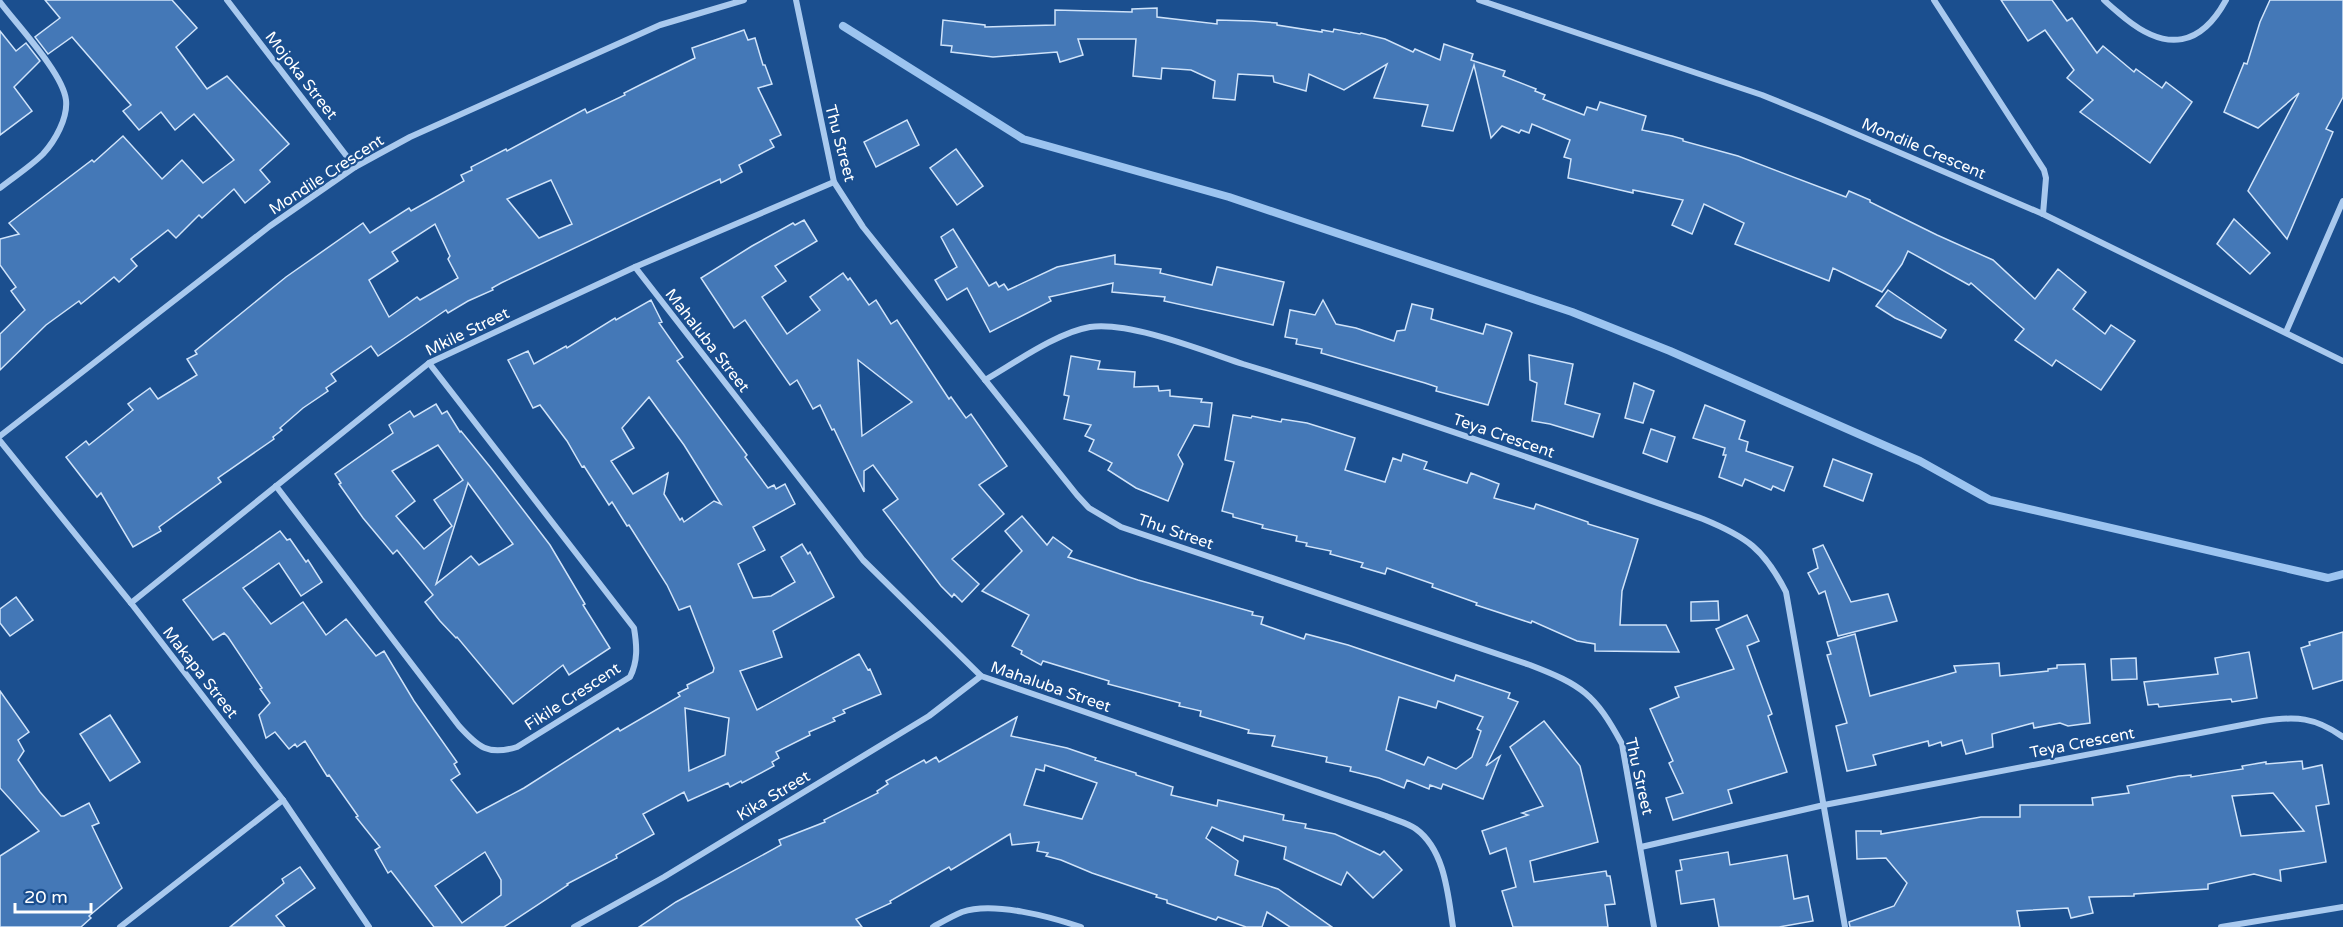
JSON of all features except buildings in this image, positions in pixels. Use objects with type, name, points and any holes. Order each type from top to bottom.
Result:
[{"type":"street","name":"Mojoka Street","points":[[227,0],[355,167]]},
{"type":"street","name":"Mondile Crescent","points":[[0,436],[270,226],[355,167],[410,137],[660,25],[744,0]]},
{"type":"street","name":"Thu Street","points":[[796,0],[834,182],[863,227],[1062,479],[1089,508],[1112,522],[1149,537],[1530,665],[1568,681],[1586,692],[1611,722],[1622,744],[1654,927]]},
{"type":"street","name":"Mondile Crescent","points":[[1479,0],[1762,95],[2043,214],[2343,361]]},
{"type":"street","points":[[1934,0],[2044,170],[2046,178],[2043,214]]},
{"type":"street","points":[[2104,0],[2147,34],[2164,39],[2181,40],[2205,29],[2216,18],[2226,0]]},
{"type":"street","points":[[0,2],[58,78],[66,98],[66,111],[62,122],[44,153],[0,188]]},
{"type":"street","name":"Mkile Street","points":[[131,603],[429,363],[634,267],[834,182]]},
{"type":"street","points":[[2286,332],[2343,201]]},
{"type":"street","name":"Mahaluba Street","points":[[634,267],[863,560],[981,676],[1386,816],[1416,829],[1431,846],[1440,864],[1453,927]]},
{"type":"street","name":"Teya Crescent","points":[[985,380],[1051,342],[1089,327],[1138,331],[1365,401],[1727,529],[1745,538],[1774,568],[1786,592],[1845,927]]},
{"type":"street","name":"Fikile Crescent","points":[[276,486],[459,726],[483,748],[505,751],[518,747],[630,677],[636,665],[634,628],[429,363]]},
{"type":"street","name":"Makapa Street","points":[[0,441],[131,603],[284,800],[369,927]]},
{"type":"street","name":"Kika Street","points":[[574,927],[664,877],[929,717],[981,676]]},
{"type":"street","name":"Teya Crescent","points":[[1641,847],[1824,805],[2263,721],[2313,720],[2329,726],[2343,737]]},
{"type":"street","points":[[120,927],[284,800]]},
{"type":"street","points":[[2221,927],[2343,907]]},
{"type":"street","points":[[933,927],[964,911],[980,910],[1027,912],[1081,927]]},
{"type":"waterway","points":[[843,26],[1023,139],[1229,197],[1572,312],[1670,351],[1920,461],[1990,500],[2328,578],[2343,574]]}]
